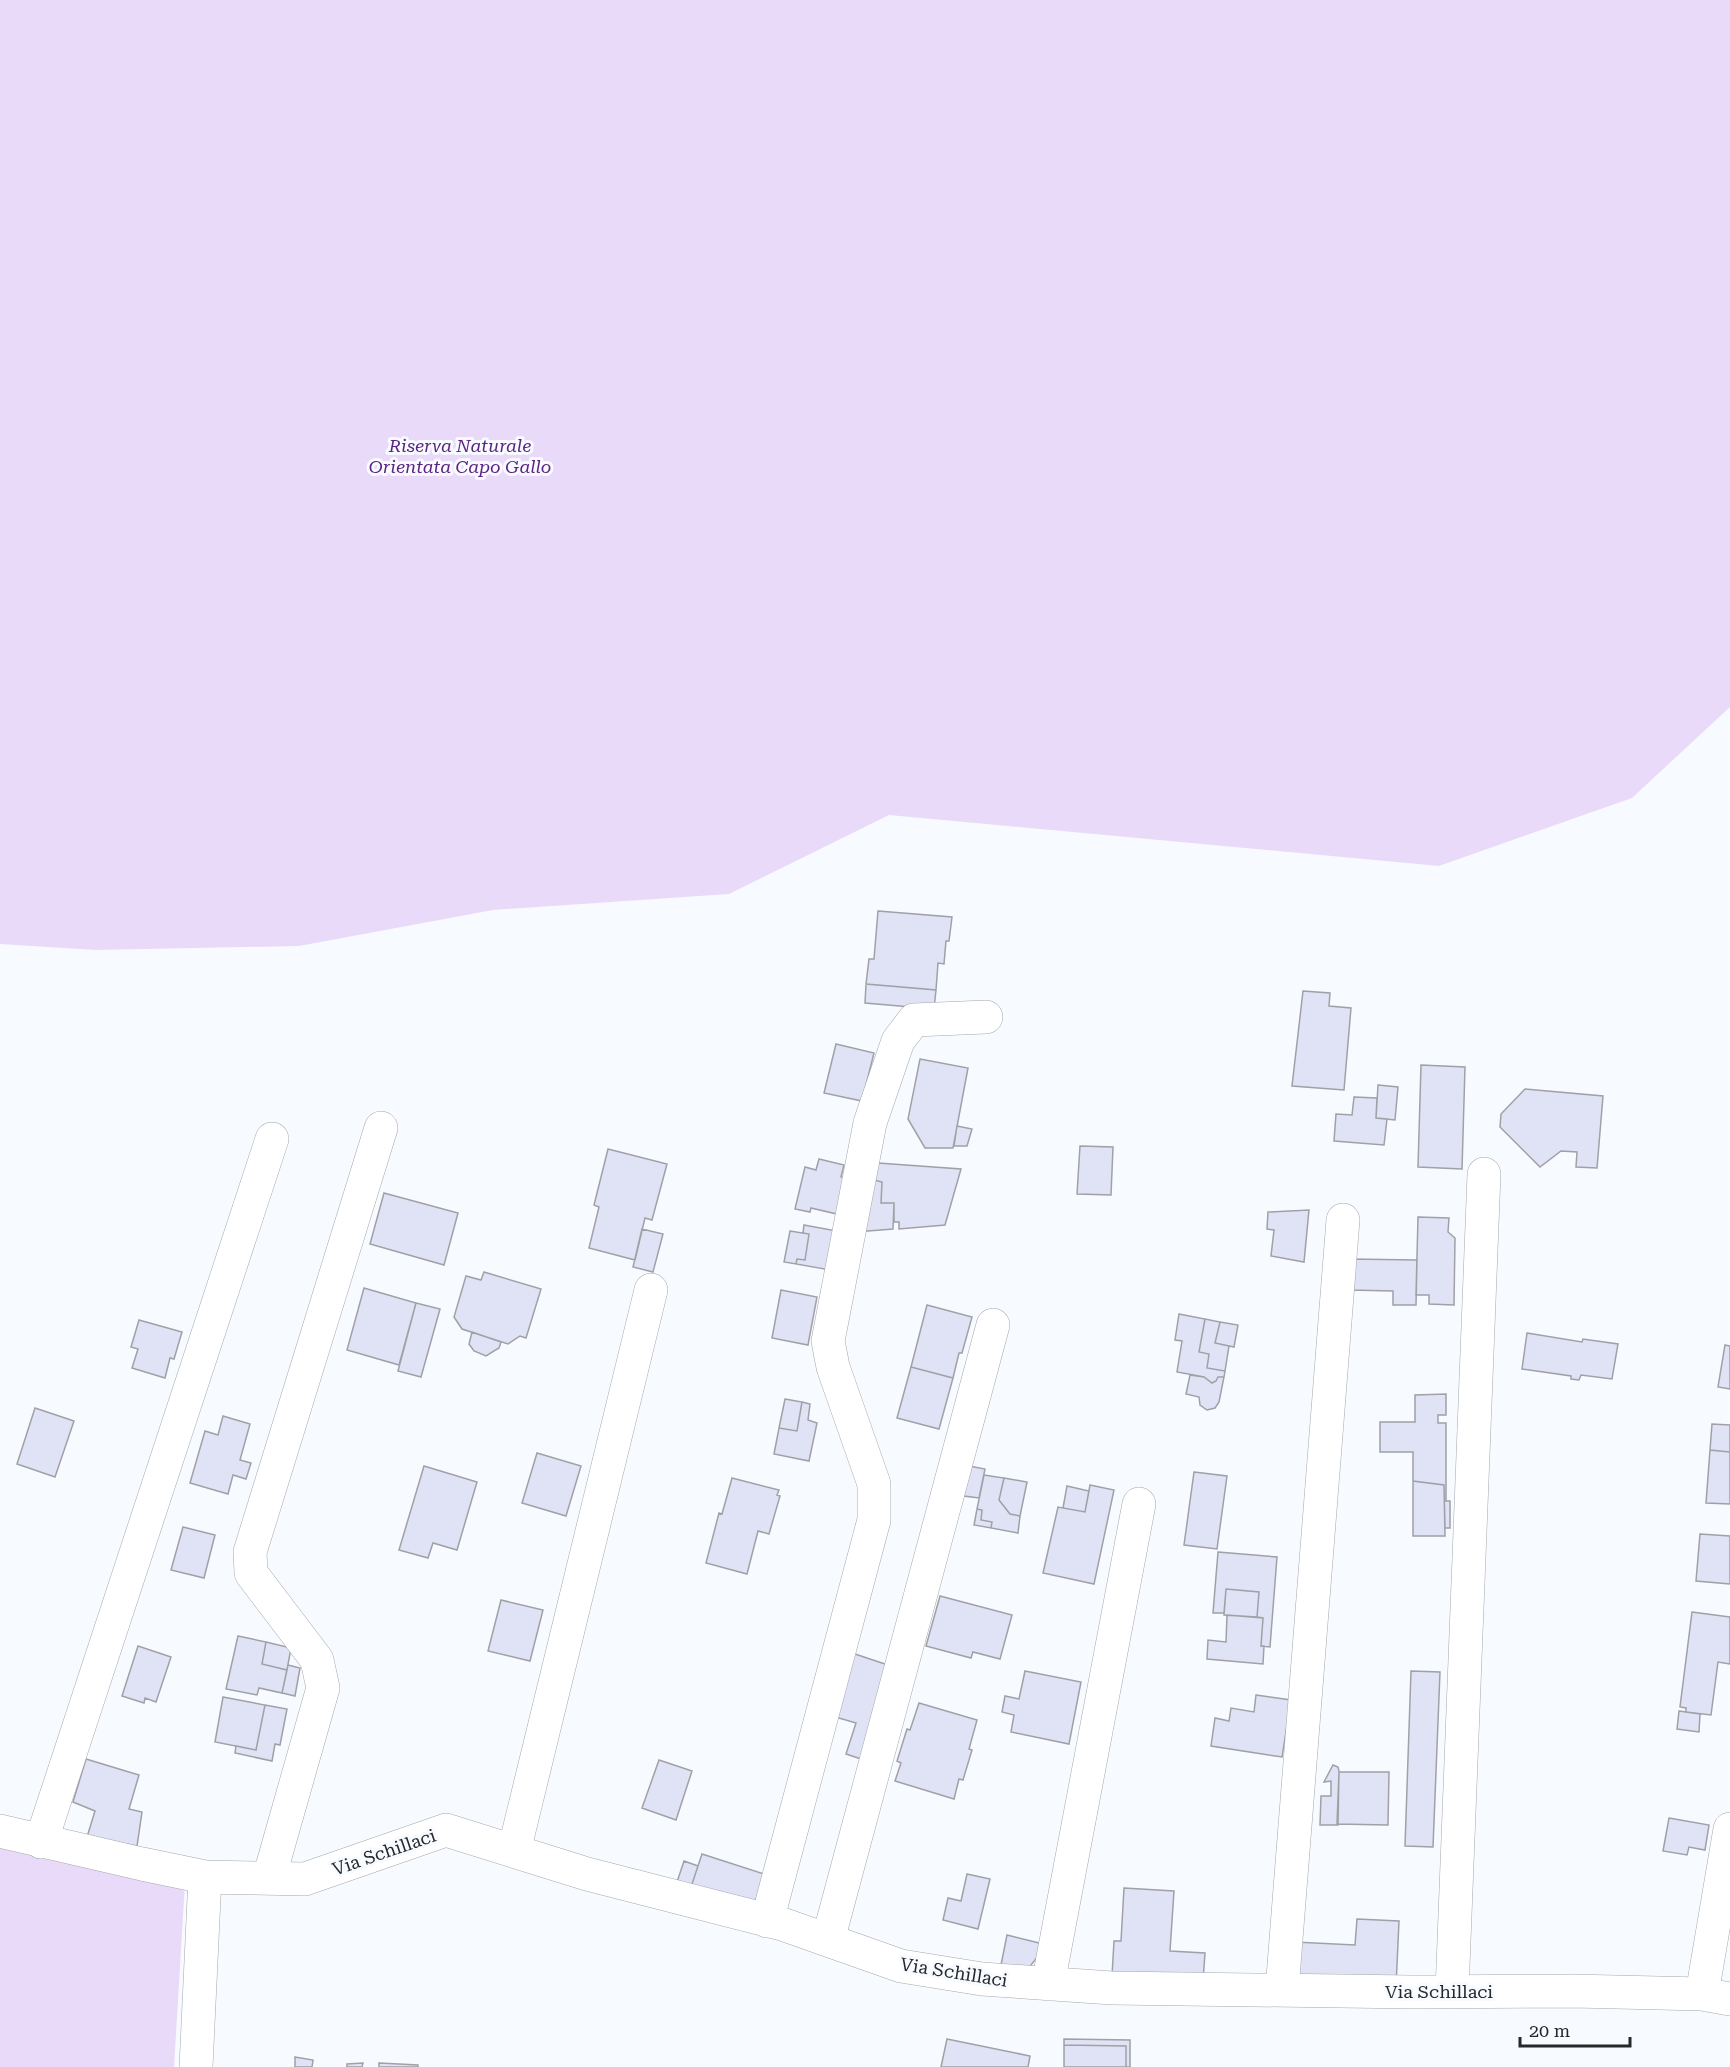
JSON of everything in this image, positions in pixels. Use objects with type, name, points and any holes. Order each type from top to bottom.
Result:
[{"type":"street","points":[[767,1921],[874,1520],[874,1484],[833,1367],[828,1341],[870,1123],[898,1041],[914,1020],[986,1017]]},
{"type":"street","points":[[269,1878],[323,1688],[317,1660],[251,1573],[250,1552],[381,1128]]},
{"type":"street","points":[[41,1842],[272,1139]]},
{"type":"street","points":[[1452,1992],[1484,1174]]},
{"type":"street","points":[[1282,1990],[1343,1220]]},
{"type":"street","points":[[514,1851],[651,1290]]},
{"type":"street","points":[[828,1940],[993,1325]]},
{"type":"street","points":[[1048,1984],[1139,1504]]},
{"type":"street","points":[[1716,1997],[1730,1829]]},
{"type":"street","name":"Via Schillaci","points":[[0,1831],[205,1877],[305,1879],[446,1830],[587,1874],[767,1921],[901,1966],[982,1979],[1112,1988],[1573,1991],[1716,1997]]},
{"type":"street","points":[[196,2067],[205,1877]]},
{"type":"green space","name":"Riserva Naturale Orientata Capo Gallo","points":[[0,0],[1730,0],[1730,707],[1632,798],[1439,866],[889,815],[729,894],[493,910],[299,946],[96,950],[0,944]]},
{"type":"green space","points":[[0,1844],[185,1883],[174,2067],[0,2067]]},
{"type":"building","points":[[878,911],[952,917],[949,941],[946,941],[944,964],[938,963],[936,990],[866,984],[869,959],[874,959]]},
{"type":"building","points":[[866,984],[936,990],[934,1009],[865,1003]]},
{"type":"building","points":[[1303,991],[1330,993],[1329,1006],[1351,1008],[1344,1090],[1292,1086]]},
{"type":"building","points":[[836,1044],[874,1053],[862,1101],[824,1093]]},
{"type":"building","points":[[920,1059],[968,1068],[953,1148],[925,1148],[908,1119]]},
{"type":"building","points":[[1421,1065],[1465,1067],[1462,1169],[1418,1167]]},
{"type":"building","points":[[1378,1085],[1398,1087],[1395,1120],[1376,1118]]},
{"type":"building","points":[[1525,1089],[1603,1096],[1597,1168],[1576,1167],[1577,1152],[1561,1151],[1540,1167],[1500,1127],[1501,1114]]},
{"type":"building","points":[[1354,1097],[1377,1098],[1376,1118],[1387,1119],[1384,1145],[1334,1141],[1336,1114],[1352,1115]]},
{"type":"building","points":[[957,1126],[972,1129],[967,1146],[954,1146]]},
{"type":"building","points":[[1080,1146],[1113,1147],[1111,1195],[1077,1194]]},
{"type":"building","points":[[608,1149],[667,1164],[652,1220],[645,1218],[635,1260],[589,1248],[599,1207],[594,1205]]},
{"type":"building","points":[[819,1159],[844,1165],[841,1177],[850,1179],[841,1215],[811,1208],[810,1212],[795,1209],[805,1167],[816,1170]]},
{"type":"building","points":[[878,1163],[961,1169],[945,1225],[899,1229],[899,1222],[894,1222],[894,1203],[881,1203],[882,1182],[874,1180]]},
{"type":"building","points":[[874,1180],[882,1182],[881,1203],[894,1203],[893,1229],[856,1232]]},
{"type":"building","points":[[384,1193],[458,1213],[444,1265],[370,1244]]},
{"type":"building","points":[[1309,1210],[1304,1262],[1271,1256],[1274,1230],[1267,1229],[1268,1212]]},
{"type":"building","points":[[1418,1217],[1449,1218],[1448,1232],[1455,1238],[1454,1305],[1429,1304],[1429,1295],[1416,1295]]},
{"type":"building","points":[[804,1225],[837,1231],[830,1270],[796,1264],[797,1259],[805,1260],[809,1234],[803,1233]]},
{"type":"building","points":[[642,1229],[663,1234],[653,1272],[633,1267]]},
{"type":"building","points":[[790,1231],[809,1234],[805,1260],[797,1259],[796,1264],[784,1262]]},
{"type":"building","points":[[1350,1259],[1417,1260],[1416,1305],[1393,1305],[1393,1291],[1349,1290]]},
{"type":"building","points":[[484,1272],[541,1289],[526,1338],[520,1336],[508,1344],[462,1329],[454,1317],[466,1276],[481,1280]]},
{"type":"building","points":[[364,1288],[416,1303],[399,1365],[347,1350]]},
{"type":"building","points":[[781,1290],[817,1297],[808,1345],[772,1338]]},
{"type":"building","points":[[416,1303],[440,1309],[421,1377],[398,1371]]},
{"type":"building","points":[[927,1305],[972,1317],[953,1378],[911,1367]]},
{"type":"building","points":[[1179,1314],[1205,1319],[1199,1352],[1209,1354],[1207,1368],[1225,1371],[1224,1377],[1218,1377],[1212,1383],[1204,1377],[1177,1372],[1182,1341],[1175,1340]]},
{"type":"building","points":[[1205,1319],[1220,1322],[1215,1343],[1229,1346],[1225,1371],[1207,1368],[1209,1354],[1199,1352]]},
{"type":"building","points":[[139,1320],[182,1332],[174,1359],[170,1358],[165,1378],[132,1368],[138,1349],[131,1347]]},
{"type":"building","points":[[1220,1322],[1238,1325],[1234,1347],[1215,1343]]},
{"type":"building","points":[[472,1332],[501,1342],[499,1348],[486,1356],[474,1351],[469,1344]]},
{"type":"building","points":[[1527,1333],[1582,1342],[1583,1339],[1618,1344],[1612,1379],[1581,1375],[1579,1380],[1571,1379],[1571,1376],[1522,1369]]},
{"type":"building","points":[[1725,1345],[1730,1346],[1730,1389],[1718,1387]]},
{"type":"building","points":[[911,1367],[953,1378],[939,1429],[897,1418]]},
{"type":"building","points":[[1190,1375],[1204,1377],[1212,1383],[1218,1377],[1224,1377],[1219,1402],[1215,1408],[1207,1410],[1200,1405],[1199,1397],[1186,1394]]},
{"type":"building","points":[[1446,1394],[1446,1415],[1438,1415],[1438,1423],[1446,1423],[1446,1501],[1450,1501],[1450,1528],[1445,1528],[1444,1485],[1413,1481],[1413,1452],[1380,1452],[1380,1422],[1415,1422],[1415,1395]]},
{"type":"building","points":[[785,1399],[802,1402],[797,1431],[779,1428]]},
{"type":"building","points":[[802,1402],[810,1404],[808,1420],[817,1423],[809,1461],[774,1454],[779,1428],[797,1431]]},
{"type":"building","points":[[35,1408],[74,1421],[55,1477],[17,1464]]},
{"type":"building","points":[[223,1416],[250,1424],[240,1460],[251,1463],[246,1479],[233,1475],[228,1494],[190,1483],[205,1431],[218,1435]]},
{"type":"building","points":[[1712,1424],[1730,1425],[1730,1452],[1710,1450]]},
{"type":"building","points":[[1710,1450],[1730,1452],[1730,1504],[1706,1503]]},
{"type":"building","points":[[537,1453],[581,1466],[566,1516],[522,1503]]},
{"type":"building","points":[[424,1466],[477,1482],[457,1550],[433,1543],[428,1558],[399,1550]]},
{"type":"building","points":[[969,1466],[985,1469],[979,1498],[964,1496]]},
{"type":"building","points":[[1194,1472],[1227,1476],[1217,1549],[1184,1545]]},
{"type":"building","points":[[984,1475],[1004,1478],[999,1500],[1010,1514],[1020,1516],[1018,1533],[991,1528],[992,1522],[981,1520],[982,1510],[977,1509]]},
{"type":"building","points":[[732,1478],[779,1490],[777,1495],[780,1496],[769,1534],[758,1531],[747,1574],[706,1563],[719,1513],[722,1514]]},
{"type":"building","points":[[1004,1478],[1027,1482],[1020,1516],[1010,1514],[999,1500]]},
{"type":"building","points":[[1413,1481],[1444,1485],[1445,1536],[1413,1536]]},
{"type":"building","points":[[1090,1485],[1114,1490],[1094,1584],[1043,1573],[1058,1507],[1085,1512]]},
{"type":"building","points":[[1067,1486],[1089,1491],[1085,1512],[1063,1508]]},
{"type":"building","points":[[977,1509],[982,1510],[981,1520],[992,1522],[991,1528],[974,1525]]},
{"type":"building","points":[[183,1527],[215,1535],[204,1578],[171,1570]]},
{"type":"building","points":[[1700,1534],[1730,1536],[1730,1584],[1696,1581]]},
{"type":"building","points":[[1218,1552],[1277,1557],[1270,1647],[1261,1646],[1263,1618],[1257,1617],[1259,1592],[1226,1589],[1224,1613],[1213,1613]]},
{"type":"building","points":[[1226,1589],[1259,1592],[1257,1617],[1224,1615]]},
{"type":"building","points":[[940,1596],[1012,1615],[1000,1659],[973,1652],[971,1658],[926,1646]]},
{"type":"building","points":[[501,1600],[543,1610],[530,1661],[488,1651]]},
{"type":"building","points":[[1692,1612],[1730,1617],[1730,1664],[1718,1662],[1711,1715],[1686,1712],[1686,1708],[1680,1707]]},
{"type":"building","points":[[1227,1615],[1263,1618],[1261,1646],[1264,1646],[1263,1664],[1207,1659],[1208,1640],[1226,1642]]},
{"type":"building","points":[[238,1636],[266,1642],[262,1664],[287,1670],[282,1693],[259,1688],[257,1695],[226,1689]]},
{"type":"building","points":[[266,1642],[291,1648],[287,1670],[262,1664]]},
{"type":"building","points":[[138,1646],[171,1657],[156,1702],[145,1698],[144,1703],[122,1696]]},
{"type":"building","points":[[852,1653],[894,1667],[864,1760],[846,1754],[856,1723],[832,1716]]},
{"type":"building","points":[[288,1665],[300,1668],[295,1696],[282,1693]]},
{"type":"building","points":[[1025,1671],[1081,1682],[1069,1744],[1011,1732],[1014,1715],[1002,1712],[1005,1696],[1019,1699]]},
{"type":"building","points":[[1411,1671],[1440,1672],[1433,1847],[1405,1846]]},
{"type":"building","points":[[1256,1695],[1291,1700],[1282,1757],[1211,1746],[1215,1718],[1229,1721],[1231,1708],[1254,1712]]},
{"type":"building","points":[[223,1697],[265,1705],[256,1750],[215,1742]]},
{"type":"building","points":[[919,1703],[977,1720],[969,1749],[972,1750],[963,1780],[959,1779],[954,1799],[895,1781],[901,1763],[897,1761],[907,1729],[910,1730]]},
{"type":"building","points":[[265,1705],[287,1709],[280,1745],[275,1744],[272,1761],[235,1753],[236,1746],[256,1750]]},
{"type":"building","points":[[1679,1711],[1700,1714],[1699,1732],[1677,1729]]},
{"type":"building","points":[[86,1759],[139,1775],[129,1809],[142,1812],[137,1846],[87,1837],[95,1811],[73,1802]]},
{"type":"building","points":[[659,1760],[692,1771],[676,1820],[642,1808]]},
{"type":"building","points":[[1333,1765],[1338,1767],[1339,1771],[1338,1825],[1320,1825],[1321,1796],[1331,1796],[1331,1781],[1324,1782]]},
{"type":"building","points":[[1339,1772],[1389,1772],[1388,1825],[1337,1824]]},
{"type":"building","points":[[1669,1818],[1709,1825],[1705,1850],[1689,1847],[1687,1855],[1663,1851]]},
{"type":"building","points":[[702,1854],[770,1876],[752,1906],[691,1887]]},
{"type":"building","points":[[684,1861],[698,1866],[691,1887],[677,1882]]},
{"type":"building","points":[[967,1874],[990,1879],[978,1929],[943,1920],[948,1898],[961,1901]]},
{"type":"building","points":[[1124,1888],[1174,1891],[1170,1951],[1205,1953],[1203,1981],[1112,1976],[1114,1941],[1121,1941]]},
{"type":"building","points":[[1357,1919],[1399,1921],[1396,1987],[1294,1980],[1295,1942],[1355,1945]]},
{"type":"building","points":[[1007,1935],[1047,1945],[1023,1975],[1000,1970]]},
{"type":"building","points":[[947,2039],[1030,2056],[1028,2067],[941,2067]]},
{"type":"building","points":[[1064,2039],[1130,2040],[1130,2067],[1126,2067],[1126,2046],[1064,2045]]},
{"type":"building","points":[[1064,2045],[1126,2046],[1126,2067],[1064,2067]]},
{"type":"building","points":[[295,2057],[313,2060],[312,2067],[295,2067]]},
{"type":"building","points":[[363,2063],[362,2067],[347,2067],[347,2064]]},
{"type":"building","points":[[379,2063],[418,2065],[418,2067],[379,2067]]}]
